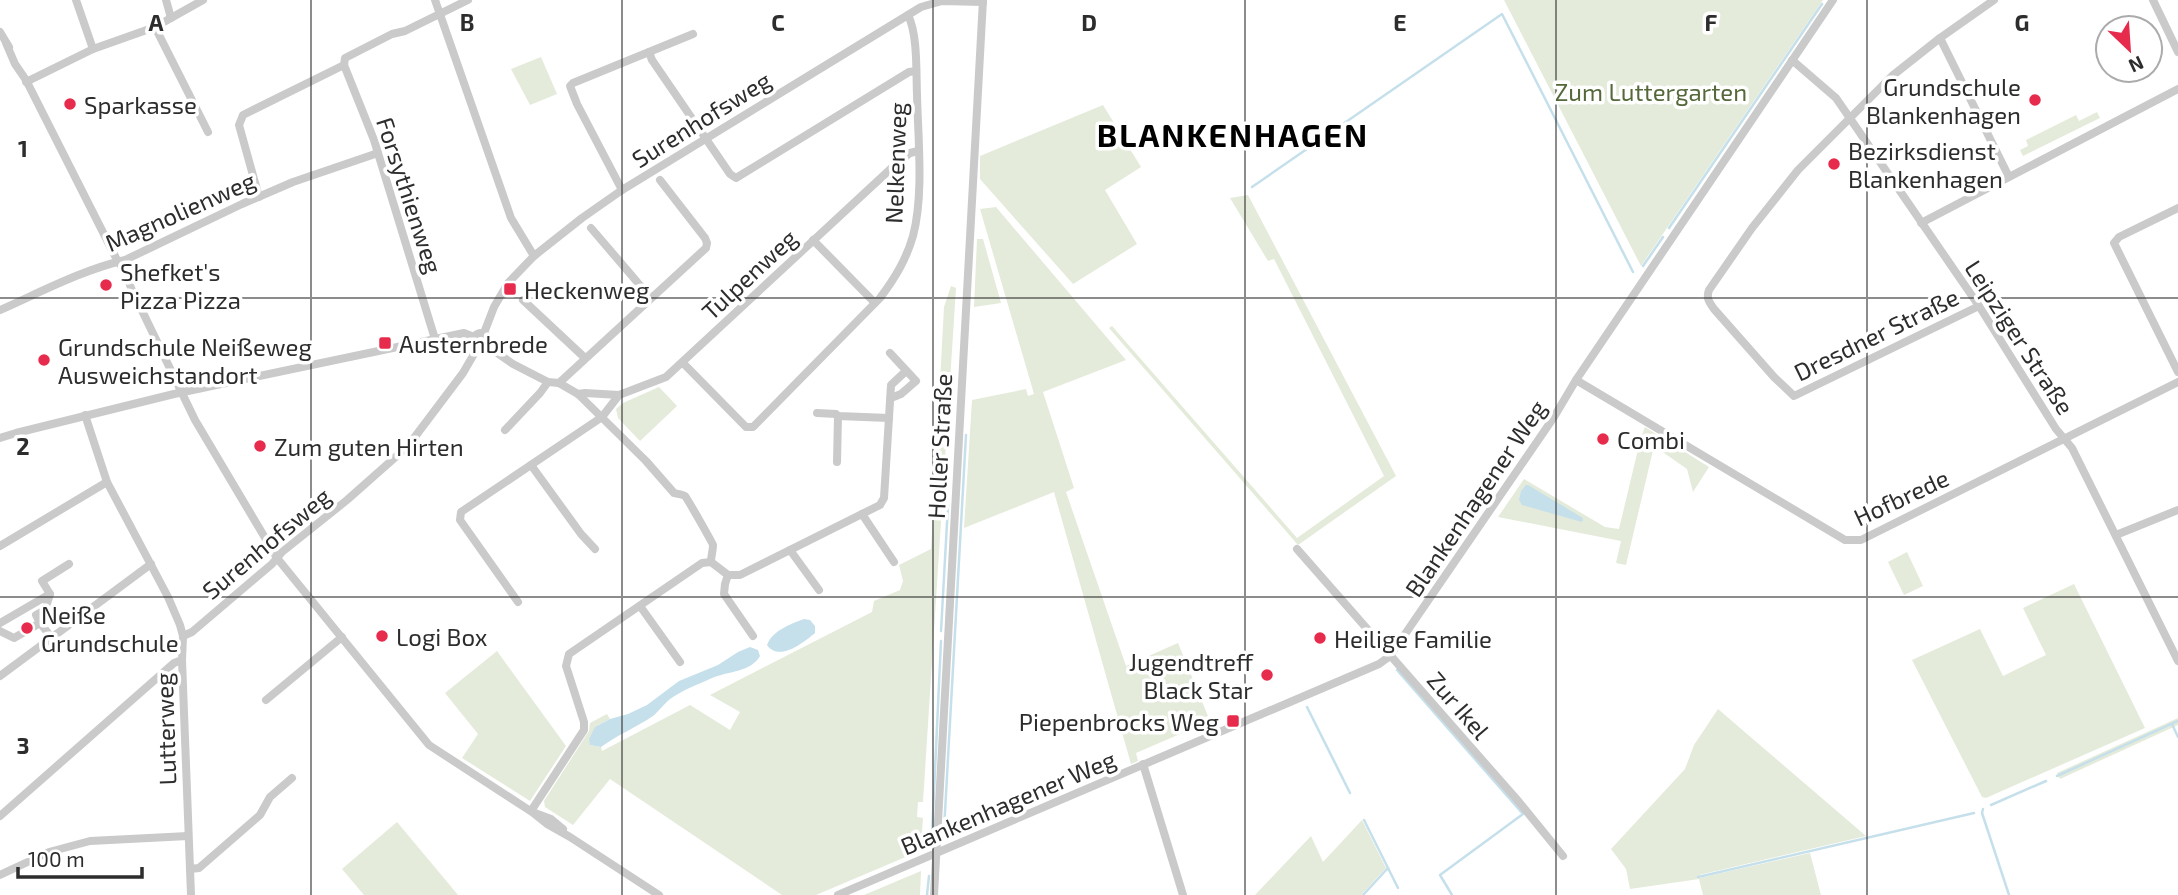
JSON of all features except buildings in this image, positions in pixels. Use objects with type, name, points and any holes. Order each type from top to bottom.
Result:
[{"type":"street","points":[[76,0],[93,49]]},
{"type":"street","points":[[166,0],[171,18]]},
{"type":"street","points":[[26,81],[93,49],[155,27],[203,0]]},
{"type":"street","points":[[435,0],[511,218],[534,256]]},
{"type":"street","points":[[259,197],[239,125],[243,115],[344,65],[345,58],[468,0]]},
{"type":"street","name":"Blankenhagener Weg","points":[[838,895],[1379,664],[1390,656],[1554,417],[1576,380],[1833,0]]},
{"type":"street","name":"Dresdner Straße","points":[[1979,306],[1794,396],[1708,302],[1709,290],[1781,190],[1849,118],[1892,76],[1994,0]]},
{"type":"street","points":[[2153,0],[2178,52]]},
{"type":"street","name":"Surenhofsweg","points":[[484,333],[508,283],[534,256],[622,190],[921,7],[933,3],[983,1]]},
{"type":"street","name":"Holler Straße","points":[[934,895],[983,1]]},
{"type":"street","name":"Nelkenweg","points":[[683,363],[746,427],[753,427],[875,303],[895,279],[914,233],[919,175],[916,71],[912,22],[908,15]]},
{"type":"street","points":[[155,27],[208,132]]},
{"type":"street","points":[[0,32],[19,62],[26,81],[118,262],[125,270],[131,288],[195,420],[277,558],[429,745],[532,812],[551,819],[570,837],[659,895]]},
{"type":"street","points":[[622,190],[570,86],[693,34]]},
{"type":"street","points":[[1940,38],[2009,177]]},
{"type":"street","points":[[649,52],[652,61],[730,174],[736,178],[909,72],[916,71]]},
{"type":"street","name":"Leipziger Straße","points":[[1793,60],[1829,92],[1849,118],[1979,306],[2064,440],[2073,448],[2178,661]]},
{"type":"street","name":"Forsythienweg","points":[[344,65],[378,153],[435,339]]},
{"type":"street","points":[[1921,223],[2178,89]]},
{"type":"street","name":"Tulpenweg","points":[[619,395],[658,382],[683,363],[898,163],[910,153],[918,151]]},
{"type":"street","name":"Magnolienweg","points":[[0,310],[70,279],[126,260],[293,182],[378,153]]},
{"type":"street","points":[[559,383],[706,248],[707,243],[660,180]]},
{"type":"street","points":[[2178,208],[2119,237],[2114,243],[2178,372]]},
{"type":"street","points":[[591,228],[650,297]]},
{"type":"street","points":[[813,240],[875,303]]},
{"type":"street","points":[[523,300],[585,358]]},
{"type":"street","points":[[0,438],[181,393],[464,333],[474,337]]},
{"type":"street","points":[[482,347],[489,339],[484,333],[478,333],[474,337],[474,343],[548,382],[559,383],[578,394],[674,493],[684,495],[692,505],[693,512],[711,538],[711,562]]},
{"type":"street","name":"Surenhofsweg","points":[[183,636],[192,632],[408,446],[482,347]]},
{"type":"street","points":[[890,353],[916,381],[901,394],[891,398]]},
{"type":"street","points":[[532,812],[584,730],[584,722],[566,666],[569,654],[702,563],[711,562],[728,575],[740,575],[880,505],[884,498],[891,385],[906,371]]},
{"type":"street","name":"Hofbrede","points":[[1576,380],[1835,534],[1852,541],[1861,540],[2178,382]]},
{"type":"street","points":[[505,430],[548,382]]},
{"type":"street","points":[[578,394],[619,395]]},
{"type":"street","points":[[518,602],[460,520],[461,512],[602,417],[619,395]]},
{"type":"street","points":[[817,413],[889,418]]},
{"type":"street","name":"Lutterweg","points":[[85,415],[107,482],[168,597],[183,636],[191,895]]},
{"type":"street","points":[[837,462],[838,416]]},
{"type":"street","points":[[531,465],[595,549]]},
{"type":"street","points":[[0,545],[107,482]]},
{"type":"street","points":[[2116,535],[2178,510]]},
{"type":"street","points":[[862,514],[894,562]]},
{"type":"street","name":"Zur Ikel","points":[[1297,549],[1563,856]]},
{"type":"street","points":[[790,550],[819,590]]},
{"type":"street","points":[[52,638],[36,615],[45,610],[50,594],[42,581],[69,564]]},
{"type":"street","points":[[0,676],[151,564]]},
{"type":"street","points":[[728,575],[724,594],[753,636]]},
{"type":"street","points":[[0,623],[50,594]]},
{"type":"street","points":[[640,606],[680,662]]},
{"type":"street","points":[[0,631],[14,638],[40,623]]},
{"type":"street","points":[[266,700],[342,637]]},
{"type":"street","points":[[0,816],[174,663],[182,660]]},
{"type":"street","points":[[1143,764],[1183,895]]},
{"type":"street","points":[[190,869],[199,868],[260,816],[270,797],[292,778]]},
{"type":"street","points":[[0,875],[48,852],[90,841],[188,836]]},
{"type":"green space","name":"Zum Luttergarten","points":[[1504,0],[1823,0],[1641,266]]},
{"type":"green space","points":[[541,57],[557,94],[530,105],[511,69]]},
{"type":"green space","points":[[1103,105],[1141,167],[1105,190],[1137,244],[1073,284],[980,179],[980,156]]},
{"type":"green space","points":[[2097,112],[2100,118],[2023,156],[2020,150],[2028,146],[2026,140],[2076,115],[2079,121]]},
{"type":"green space","points":[[1248,195],[1396,476],[1298,545],[1109,328],[1112,326],[1297,538],[1384,476],[1274,259],[1268,261],[1230,198]]},
{"type":"green space","points":[[996,207],[1126,360],[1043,392],[1074,488],[1066,492],[1126,666],[1178,643],[1210,721],[1136,753],[1138,761],[1131,764],[1054,492],[964,528],[972,400],[1026,389],[1028,396],[1034,394],[980,209]]},
{"type":"green space","points":[[977,239],[983,239],[1001,303],[974,307]]},
{"type":"green space","points":[[951,286],[956,288],[923,802],[918,802],[917,817],[923,818],[921,845],[915,853],[816,895],[782,895],[610,779],[573,825],[545,807],[544,801],[589,731],[590,723],[607,714],[610,719],[595,727],[590,745],[601,747],[602,751],[690,705],[730,730],[740,712],[710,695],[872,612],[874,601],[900,590],[903,581],[899,565],[931,549],[944,307]]},
{"type":"green space","points":[[659,387],[677,406],[640,441],[618,418],[616,409],[623,403]]},
{"type":"green space","points":[[1645,427],[1709,467],[1693,492],[1687,469],[1654,446],[1626,565],[1616,563],[1621,541],[1498,517],[1524,479],[1605,527],[1619,529]]},
{"type":"green space","points":[[1907,552],[1923,586],[1904,595],[1888,562]]},
{"type":"green space","points":[[2074,584],[2145,728],[1986,798],[1982,797],[1912,660],[1980,629],[2003,676],[2046,655],[2023,608]]},
{"type":"green space","points":[[497,651],[566,746],[530,801],[462,758],[478,734],[445,693]]},
{"type":"green space","points":[[1718,709],[1866,836],[1699,875],[1699,878],[1810,853],[1821,895],[1703,895],[1699,879],[1630,889],[1626,869],[1611,849],[1685,769],[1694,745]]},
{"type":"green space","points":[[2178,718],[2178,725],[2060,779],[2057,773]]},
{"type":"green space","points":[[1362,820],[1386,868],[1361,895],[1255,895],[1311,836],[1323,862]]},
{"type":"green space","points":[[397,822],[458,895],[364,895],[342,869]]},
{"type":"green space","points":[[921,871],[920,895],[864,895]]},
{"type":"water","points":[[1526,485],[1583,518],[1582,522],[1522,505],[1519,500]]},
{"type":"water","points":[[804,619],[810,620],[815,626],[815,633],[804,641],[791,649],[778,652],[767,645],[777,632]]},
{"type":"water","points":[[750,647],[758,650],[760,656],[751,665],[687,689],[670,699],[653,716],[601,747],[590,745],[589,739],[595,727],[647,705],[679,681],[718,665]]},
{"type":"waterway","points":[[1669,228],[1822,4]]},
{"type":"waterway","points":[[1252,187],[1502,14],[1633,272]]},
{"type":"waterway","points":[[1643,266],[1663,237]]},
{"type":"waterway","points":[[944,830],[966,435]]},
{"type":"waterway","points":[[941,631],[948,505]]},
{"type":"waterway","points":[[932,835],[941,641]]},
{"type":"waterway","points":[[1397,670],[1523,814],[1440,875],[1452,895]]},
{"type":"waterway","points":[[1307,707],[1350,793]]},
{"type":"waterway","points":[[2057,776],[2178,721]]},
{"type":"waterway","points":[[2172,724],[2178,737]]},
{"type":"waterway","points":[[1991,805],[2046,781]]},
{"type":"waterway","points":[[1983,809],[1982,813],[2009,895]]},
{"type":"waterway","points":[[1698,877],[1974,813]]},
{"type":"waterway","points":[[1364,820],[1398,888]]},
{"type":"waterway","points":[[1363,895],[1388,868]]},
{"type":"waterway","points":[[927,895],[929,876]]},
{"type":"place","name":"Grundschule Blankenhagen","points":[[2035,100]]},
{"type":"place","name":"Sparkasse","points":[[70,104]]},
{"type":"place","name":"Bezirksdienst Blankenhagen","points":[[1834,164]]},
{"type":"place","name":"Shefket's Pizza Pizza","points":[[106,285]]},
{"type":"place","name":"Heckenweg","points":[[510,289]]},
{"type":"place","name":"Austernbrede","points":[[385,343]]},
{"type":"place","name":"Grundschule Neißeweg Ausweichstandort","points":[[44,360]]},
{"type":"place","name":"Combi","points":[[1603,439]]},
{"type":"place","name":"Zum guten Hirten","points":[[260,446]]},
{"type":"place","name":"Neiße Grundschule","points":[[27,628]]},
{"type":"place","name":"Logi Box","points":[[382,636]]},
{"type":"place","name":"Heilige Familie","points":[[1320,638]]},
{"type":"place","name":"Jugendtreff Black Star","points":[[1267,675]]},
{"type":"place","name":"Piepenbrocks Weg","points":[[1233,721]]},
{"type":"district","name":"BLANKENHAGEN","points":[[1233,134]]}]
